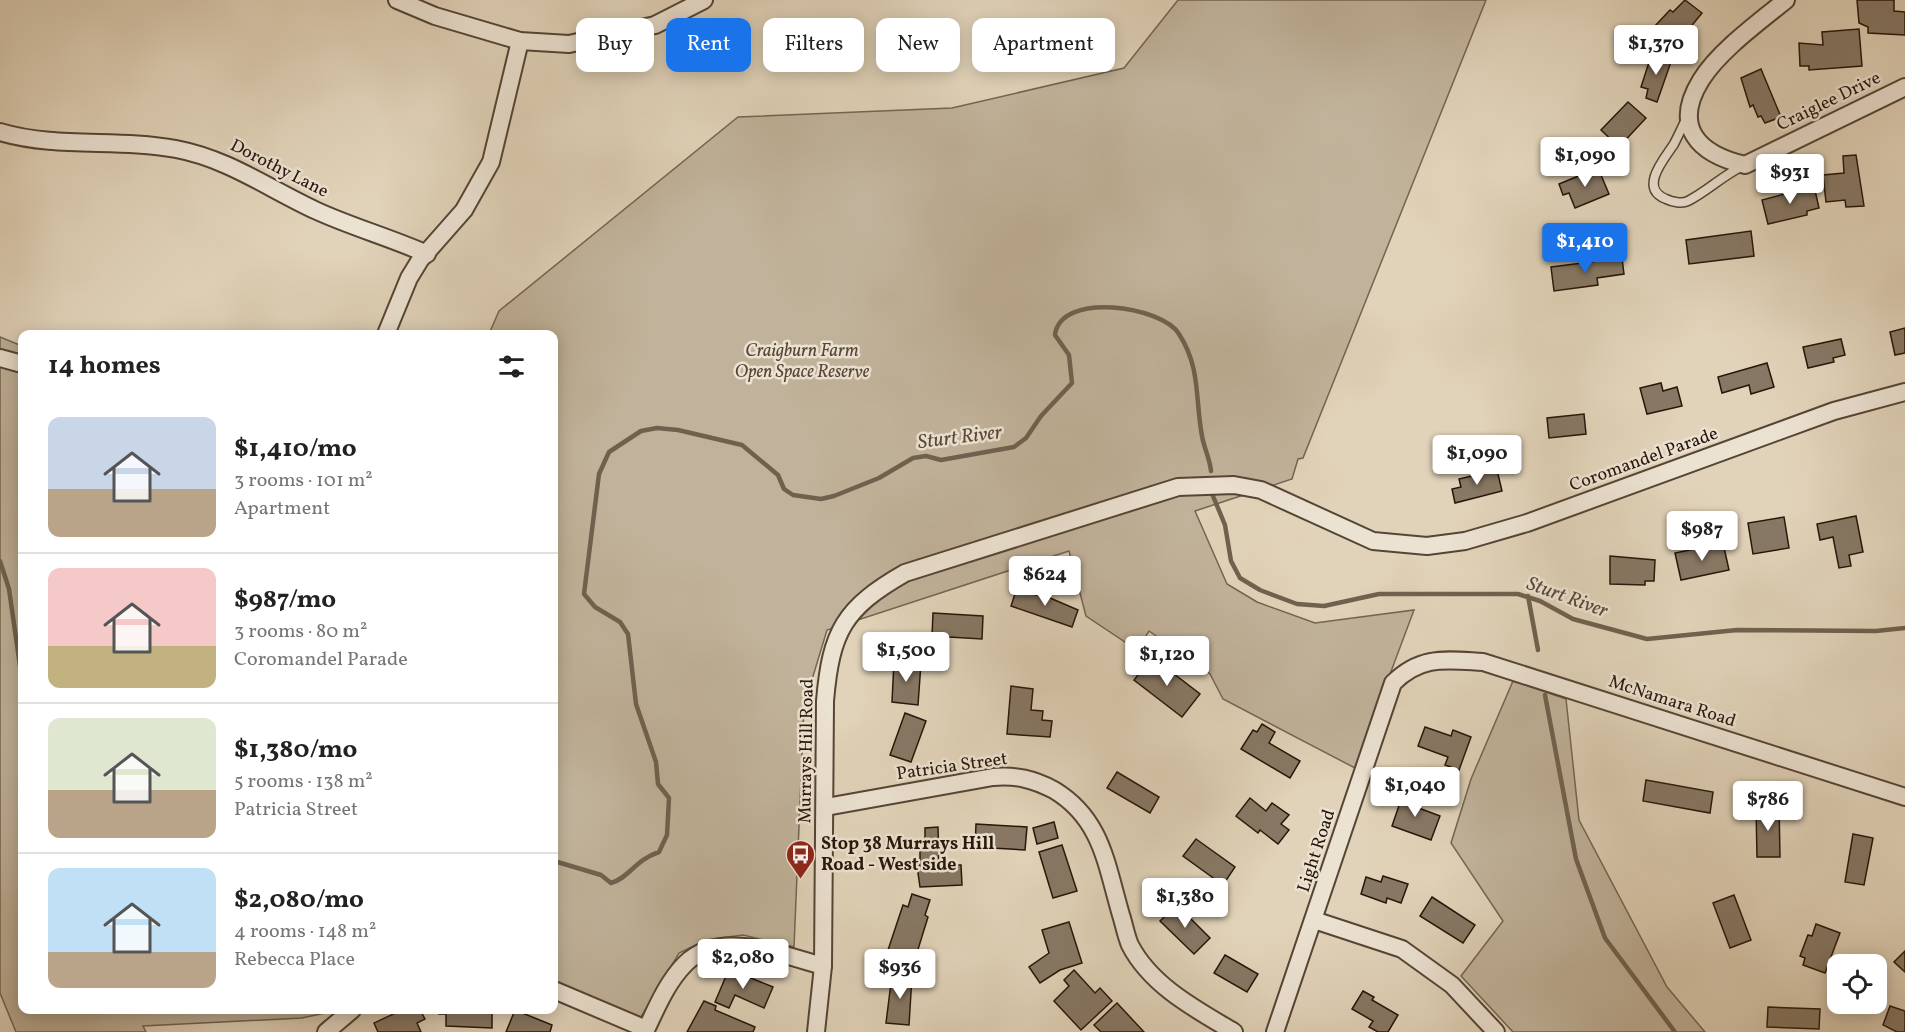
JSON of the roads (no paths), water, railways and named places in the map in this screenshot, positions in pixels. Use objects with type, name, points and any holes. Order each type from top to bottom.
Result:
[{"type":"street","points":[[397,0],[435,16],[520,41],[569,44],[656,25],[705,0]]},
{"type":"street","points":[[435,16],[443,0]]},
{"type":"street","points":[[1745,165],[1722,160],[1704,149],[1694,135],[1688,116],[1701,80],[1738,39],[1786,0]]},
{"type":"street","points":[[388,330],[409,278],[426,254],[464,210],[491,162],[520,41]]},
{"type":"street","name":"Craiglee Drive","points":[[1745,165],[1905,87]]},
{"type":"street","name":"Dorothy Lane","points":[[0,132],[46,141],[126,143],[175,149],[213,158],[317,211],[426,254]]},
{"type":"street","points":[[0,358],[18,363]]},
{"type":"street","name":"Coromandel Parade","points":[[1225,486],[1261,490],[1373,541],[1426,546],[1455,542],[1527,523],[1834,411],[1905,392]]},
{"type":"street","name":"Murrays Hill Road","points":[[816,1032],[822,966],[826,807],[825,701],[828,665],[839,633],[852,613],[872,592],[905,573],[1183,487],[1225,486]]},
{"type":"street","name":"McNamara Road","points":[[1425,662],[1483,662],[1905,797]]},
{"type":"street","name":"Light Road","points":[[1275,1032],[1394,683],[1407,669],[1425,662]]},
{"type":"street","name":"Patricia Street","points":[[826,807],[993,777],[1013,775],[1038,781],[1080,809],[1094,829],[1130,945],[1153,974],[1179,999],[1234,1032]]},
{"type":"street","points":[[1314,920],[1402,949],[1452,985],[1496,1032]]},
{"type":"street","points":[[558,992],[645,1031],[671,982],[686,963],[706,950],[731,946],[754,948],[822,966]]},
{"type":"street","points":[[326,1032],[347,1014]]},
{"type":"lane","name":"Craiglee Drive","points":[[1688,116],[1673,145],[1660,162],[1655,176],[1656,191],[1661,197],[1677,202],[1687,202],[1727,173],[1745,165]]},
{"type":"waterway","name":"Sturt River","points":[[558,862],[601,875],[611,883],[623,877],[651,855],[659,852],[667,835],[669,798],[658,784],[656,762],[636,704],[628,634],[620,622],[595,607],[584,594],[599,474],[609,452],[641,431],[657,428],[678,430],[742,445],[778,475],[784,489],[793,495],[821,499],[834,496],[879,478],[913,458],[926,456],[941,460],[1014,447],[1026,438],[1041,416],[1072,383],[1069,355],[1055,335],[1061,321],[1074,312],[1092,308],[1112,308],[1134,310],[1153,316],[1169,324],[1179,334],[1194,371],[1202,436],[1211,471]]},
{"type":"waterway","name":"Sturt River","points":[[1213,496],[1225,525],[1231,561],[1240,578],[1260,590],[1297,604],[1324,606],[1379,594],[1518,594],[1540,601],[1573,619],[1647,639],[1737,630],[1876,631],[1905,628]]},
{"type":"waterway","name":"Sturt River","points":[[0,561],[9,589],[18,652]]},
{"type":"waterway","points":[[1528,596],[1538,650]]},
{"type":"waterway","points":[[1545,695],[1576,859],[1605,938],[1675,1032]]},
{"type":"place","name":"Stop 38 Murrays Hill Road - West side","points":[[800,880]]},
{"type":"park label","name":"Craigburn Farm Open Space Reserve","points":[[802,361]]}]
